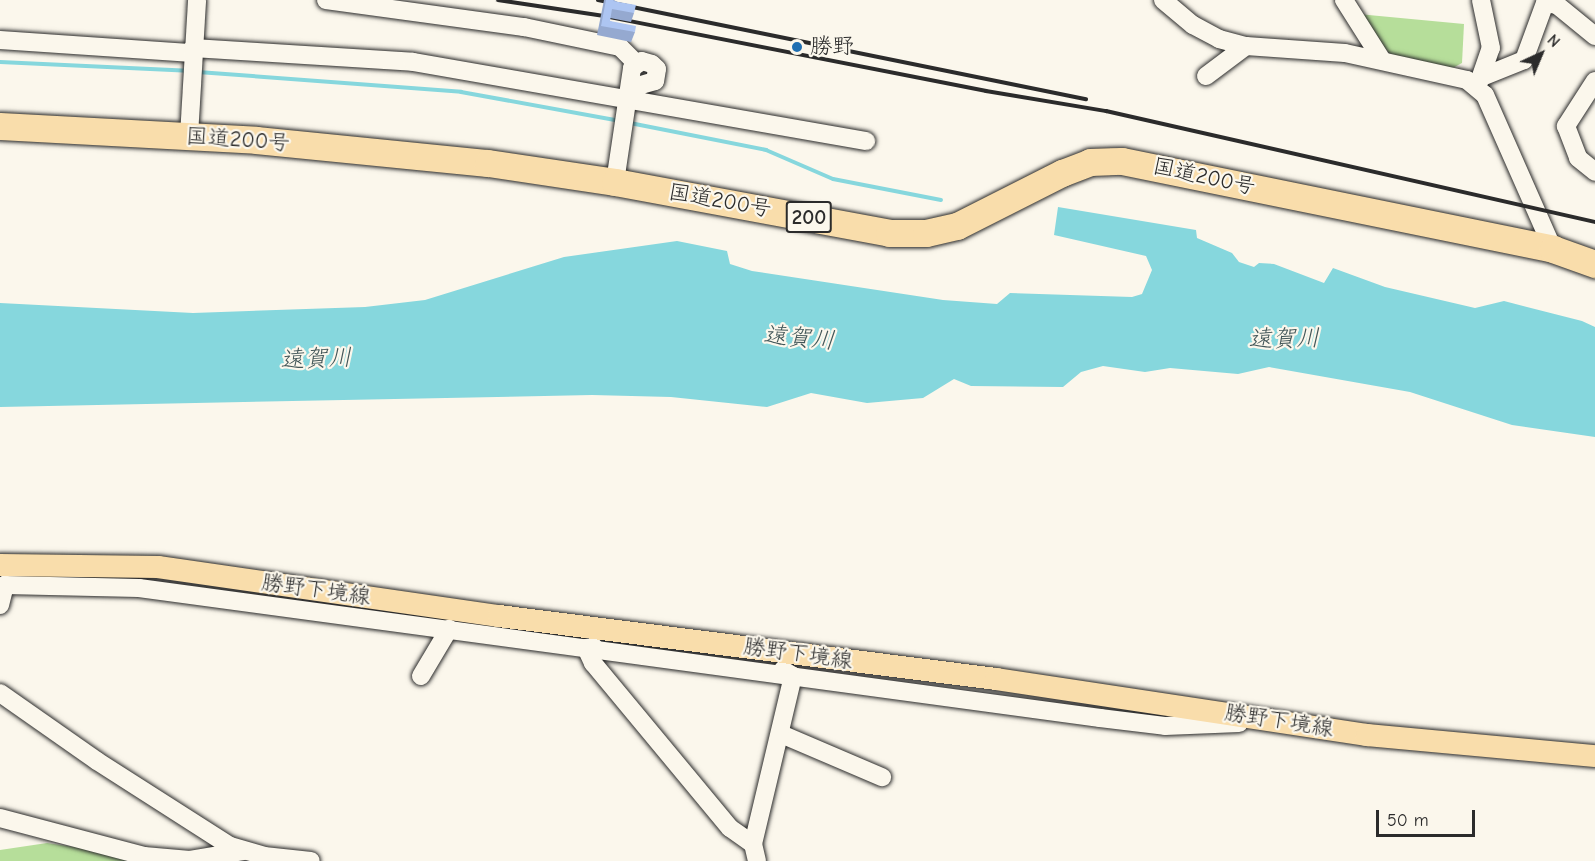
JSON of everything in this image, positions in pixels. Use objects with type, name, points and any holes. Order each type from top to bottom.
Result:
[{"type":"highway","name":"国道200号","points":[[0,126],[189,136],[488,163],[615,182],[889,233],[926,233],[957,226],[1044,180],[1090,162],[1122,161],[1553,249],[1595,264]]},
{"type":"main road","name":"勝野下境線","points":[[2,579],[117,564],[172,569],[499,616],[895,666],[1367,735],[1595,756]]},
{"type":"street","points":[[189,136],[196,0]]},
{"type":"street","points":[[326,0],[524,27],[620,47],[636,63],[652,64],[657,76],[629,98]]},
{"type":"street","points":[[1163,0],[1193,25],[1219,39],[1246,46],[1345,53],[1447,73],[1479,82],[1524,60],[1545,3],[1557,5],[1595,36]]},
{"type":"street","points":[[1344,0],[1382,60]]},
{"type":"street","points":[[1480,0],[1491,48],[1479,82],[1553,249]]},
{"type":"street","points":[[0,40],[413,62],[866,141]]},
{"type":"street","points":[[1206,76],[1246,46]]},
{"type":"street","points":[[615,182],[636,63]]},
{"type":"street","points":[[1595,81],[1566,126],[1578,158],[1595,172]]},
{"type":"street","points":[[83,585],[97,580],[152,578],[172,569]]},
{"type":"street","points":[[0,605],[2,579],[190,594],[1165,726],[1242,723],[1259,718]]},
{"type":"street","points":[[190,594],[246,592],[268,583]]},
{"type":"street","points":[[415,625],[499,616]]},
{"type":"street","points":[[421,676],[449,629]]},
{"type":"street","points":[[586,648],[632,642],[652,635]]},
{"type":"street","points":[[718,643],[800,677],[820,673],[870,674],[895,666]]},
{"type":"street","points":[[586,648],[593,663],[730,828],[755,853]]},
{"type":"street","points":[[755,853],[781,734],[800,677]]},
{"type":"street","points":[[0,693],[180,817],[244,850],[312,861]]},
{"type":"street","points":[[781,734],[882,777]]},
{"type":"street","points":[[0,818],[144,856],[190,860],[244,850]]},
{"type":"green space","points":[[1358,14],[1464,24],[1462,63],[1449,70],[1393,58]]},
{"type":"green space","points":[[47,843],[169,861],[0,861],[0,850]]},
{"type":"water","name":"遠賀川","points":[[1058,207],[1196,230],[1197,238],[1232,253],[1239,262],[1254,267],[1259,263],[1274,264],[1324,283],[1333,268],[1385,287],[1475,308],[1504,301],[1582,321],[1595,327],[1595,437],[1512,425],[1410,392],[1269,367],[1238,374],[1170,368],[1145,372],[1103,366],[1081,372],[1063,387],[971,386],[954,379],[923,398],[867,403],[811,393],[767,407],[671,397],[592,395],[0,407],[0,303],[193,313],[365,307],[425,300],[564,257],[677,241],[727,251],[730,264],[752,271],[943,300],[997,304],[1010,293],[1132,297],[1142,294],[1152,270],[1146,256],[1054,235]]},
{"type":"building","points":[[606,0],[636,5],[634,13],[612,9],[610,21],[636,26],[635,32],[601,26]]},
{"type":"waterway","points":[[0,62],[188,71]]},
{"type":"waterway","points":[[198,72],[461,92],[620,121]]},
{"type":"waterway","points":[[630,123],[766,150],[833,179],[941,200]]},
{"type":"railway","points":[[498,0],[604,16],[986,91],[1106,111],[1595,222]]},
{"type":"railway","points":[[598,0],[1086,99]]},
{"type":"place","name":"勝野","points":[[797,47]]}]
